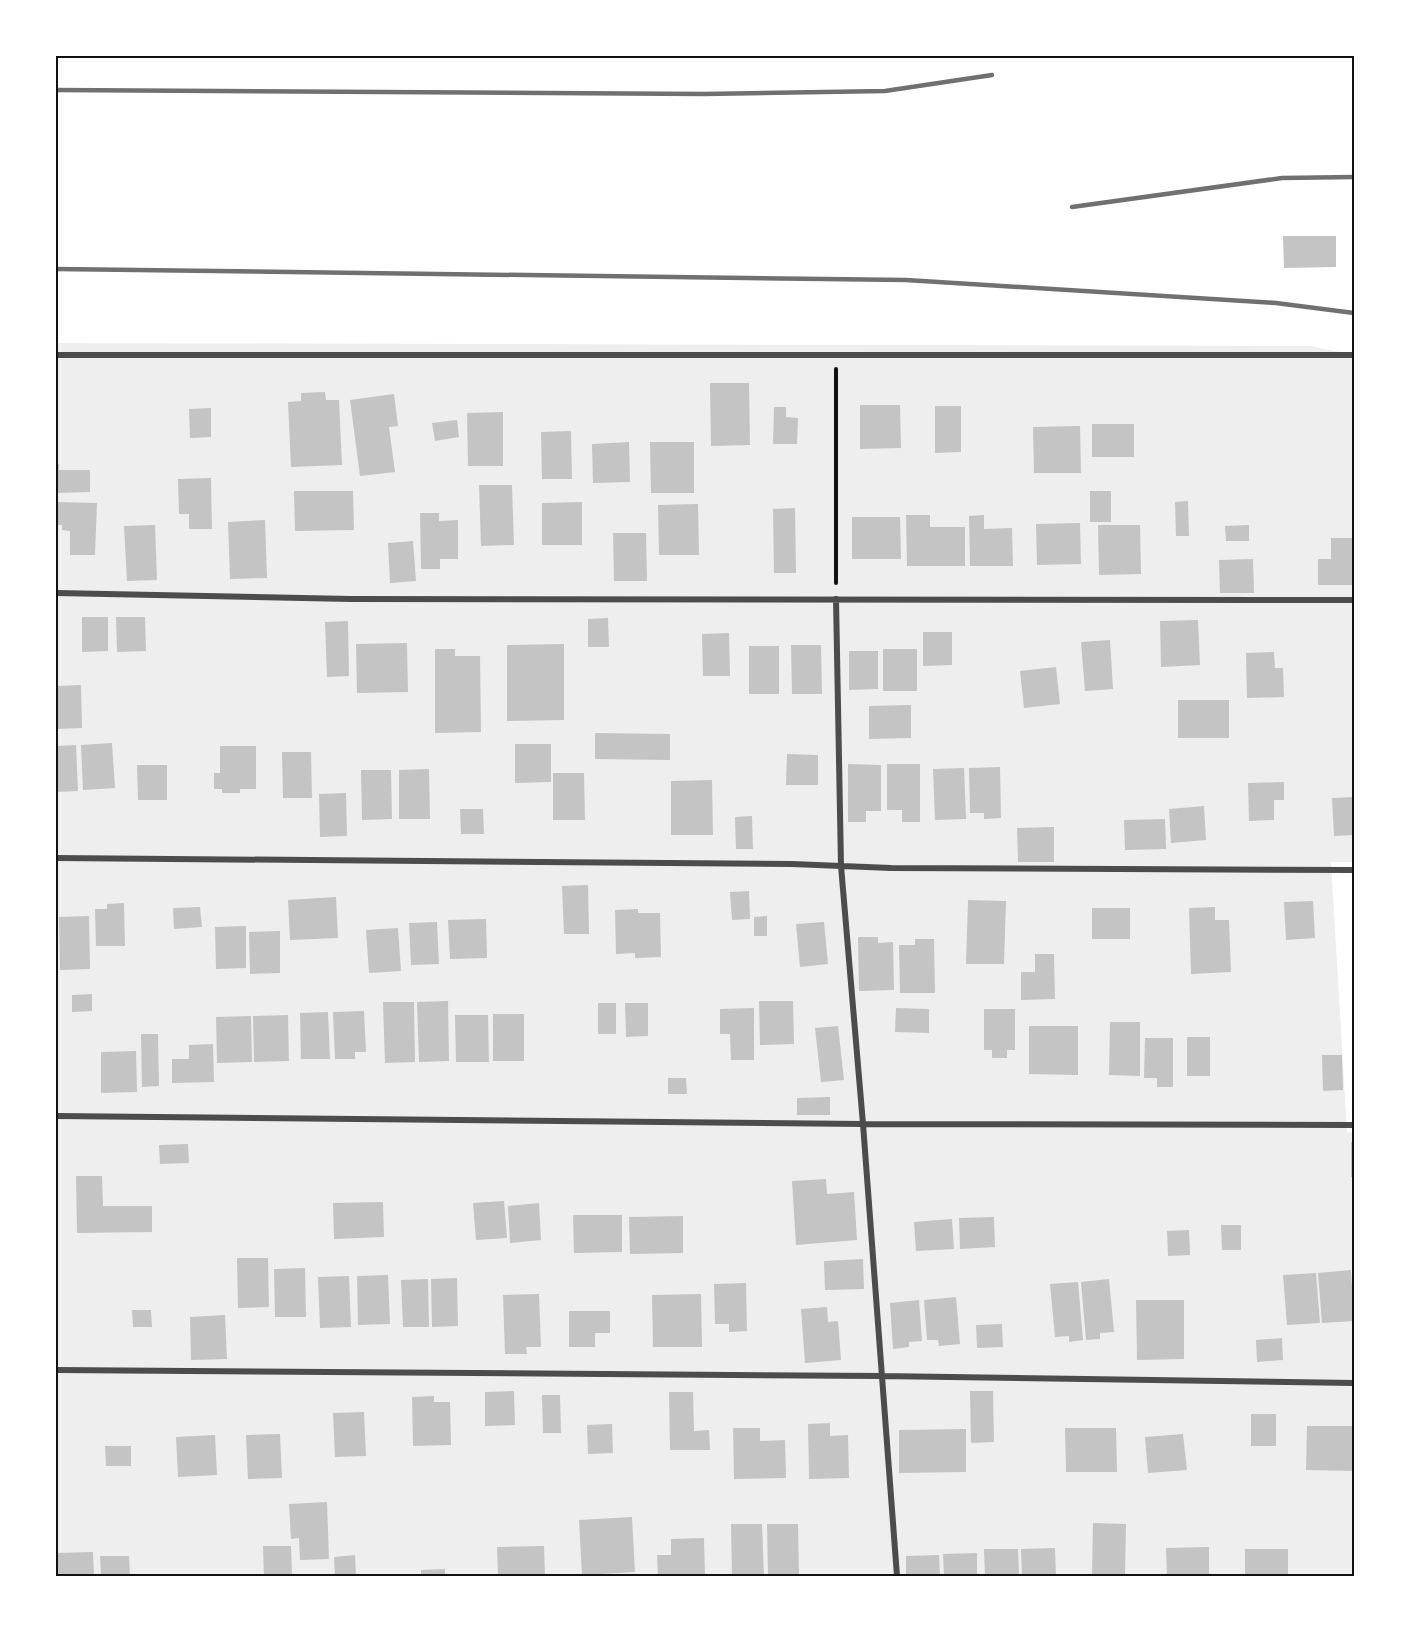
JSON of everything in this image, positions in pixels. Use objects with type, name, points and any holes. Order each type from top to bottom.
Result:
[{"type":"street","points":[[56,355],[836,356],[1301,353],[1354,356]]},
{"type":"street","points":[[56,592],[351,599],[1354,600]]},
{"type":"street","points":[[836,599],[841,866],[897,1576]]},
{"type":"street","points":[[56,858],[510,860],[841,866],[1354,870]]},
{"type":"street","points":[[56,1116],[863,1124],[1354,1125]]},
{"type":"street","points":[[56,1370],[881,1376],[1354,1383]]},
{"type":"path","points":[[836,356],[836,599]]},
{"type":"shaded area","points":[[56,343],[1310,346],[1354,355],[1354,862],[1331,862],[1347,1132],[1354,1133],[1354,1576],[56,1576]]},
{"type":"building","points":[[1283,236],[1336,236],[1336,267],[1284,268]]},
{"type":"building","points":[[710,383],[749,383],[750,445],[711,446]]},
{"type":"building","points":[[325,392],[326,400],[339,400],[342,465],[291,467],[288,402],[301,401],[301,393]]},
{"type":"building","points":[[394,394],[398,426],[389,427],[395,472],[360,476],[350,400]]},
{"type":"building","points":[[860,405],[900,405],[901,448],[860,449]]},
{"type":"building","points":[[935,406],[961,406],[961,452],[935,453]]},
{"type":"building","points":[[774,407],[786,407],[786,417],[798,418],[797,444],[773,444]]},
{"type":"building","points":[[211,408],[211,437],[190,438],[189,409]]},
{"type":"building","points":[[503,412],[503,466],[468,466],[467,413]]},
{"type":"building","points":[[457,420],[459,437],[435,441],[432,423]]},
{"type":"building","points":[[1092,424],[1134,424],[1134,457],[1092,457]]},
{"type":"building","points":[[1080,426],[1081,473],[1034,473],[1033,427]]},
{"type":"building","points":[[571,431],[572,479],[542,479],[541,432]]},
{"type":"building","points":[[629,442],[630,482],[593,483],[592,444]]},
{"type":"building","points":[[650,442],[694,442],[694,493],[651,493]]},
{"type":"building","points":[[56,464],[59,464],[59,470],[90,470],[90,492],[56,493]]},
{"type":"building","points":[[211,478],[212,529],[189,529],[189,514],[179,514],[178,479]]},
{"type":"building","points":[[479,485],[512,485],[514,545],[481,546]]},
{"type":"building","points":[[294,491],[353,491],[354,530],[295,531]]},
{"type":"building","points":[[1090,491],[1111,491],[1111,522],[1090,522]]},
{"type":"building","points":[[1188,501],[1189,536],[1176,536],[1175,502]]},
{"type":"building","points":[[56,502],[97,503],[95,555],[70,555],[70,531],[62,530],[62,525],[56,525]]},
{"type":"building","points":[[582,502],[582,545],[542,545],[542,503]]},
{"type":"building","points":[[698,504],[699,555],[659,555],[658,505]]},
{"type":"building","points":[[795,508],[796,573],[774,573],[773,509]]},
{"type":"building","points":[[420,513],[439,513],[439,521],[458,520],[458,559],[440,559],[440,569],[421,569]]},
{"type":"building","points":[[906,515],[930,515],[930,527],[965,527],[965,566],[907,566]]},
{"type":"building","points":[[984,515],[984,529],[1012,528],[1013,566],[970,566],[969,516]]},
{"type":"building","points":[[852,517],[900,517],[901,559],[852,559]]},
{"type":"building","points":[[265,520],[267,578],[230,579],[228,522]]},
{"type":"building","points":[[1080,523],[1081,564],[1037,565],[1036,524]]},
{"type":"building","points":[[155,525],[157,580],[127,581],[124,526]]},
{"type":"building","points":[[1098,525],[1140,525],[1141,574],[1099,575]]},
{"type":"building","points":[[1249,525],[1249,541],[1226,541],[1225,526]]},
{"type":"building","points":[[613,533],[646,533],[647,581],[614,581]]},
{"type":"building","points":[[1331,538],[1354,538],[1354,585],[1318,585],[1318,559],[1331,559]]},
{"type":"building","points":[[413,541],[416,581],[390,583],[388,543]]},
{"type":"building","points":[[1253,559],[1254,593],[1220,593],[1219,560]]},
{"type":"building","points":[[82,617],[108,617],[108,651],[82,652]]},
{"type":"building","points":[[116,617],[145,617],[146,651],[117,652]]},
{"type":"building","points":[[608,618],[609,647],[588,647],[588,619]]},
{"type":"building","points":[[1198,620],[1200,665],[1161,667],[1160,621]]},
{"type":"building","points":[[348,621],[349,676],[327,677],[325,622]]},
{"type":"building","points":[[923,632],[952,632],[952,665],[923,666]]},
{"type":"building","points":[[729,633],[730,676],[703,676],[702,634]]},
{"type":"building","points":[[1110,640],[1113,689],[1085,691],[1081,642]]},
{"type":"building","points":[[407,643],[408,692],[357,693],[356,644]]},
{"type":"building","points":[[564,644],[564,720],[507,721],[507,645]]},
{"type":"building","points":[[791,645],[821,645],[822,694],[792,694]]},
{"type":"building","points":[[749,646],[779,646],[779,694],[749,694]]},
{"type":"building","points":[[435,649],[455,649],[455,656],[480,656],[481,732],[435,733]]},
{"type":"building","points":[[883,649],[917,649],[917,691],[883,691]]},
{"type":"building","points":[[849,651],[878,651],[878,689],[849,690]]},
{"type":"building","points":[[1274,652],[1275,668],[1283,668],[1284,697],[1247,698],[1246,653]]},
{"type":"building","points":[[1056,667],[1060,704],[1024,708],[1020,671]]},
{"type":"building","points":[[81,685],[82,728],[56,729],[56,686]]},
{"type":"building","points":[[1178,700],[1229,700],[1229,738],[1178,738]]},
{"type":"building","points":[[911,705],[911,738],[869,739],[869,706]]},
{"type":"building","points":[[595,733],[670,734],[670,760],[595,759]]},
{"type":"building","points":[[112,743],[115,788],[83,790],[81,745]]},
{"type":"building","points":[[515,744],[551,744],[551,782],[515,783]]},
{"type":"building","points":[[76,745],[78,791],[56,792],[56,746]]},
{"type":"building","points":[[220,746],[256,746],[256,789],[240,789],[240,793],[222,793],[222,789],[214,789],[214,773],[220,773]]},
{"type":"building","points":[[282,752],[311,752],[312,798],[283,798]]},
{"type":"building","points":[[787,754],[818,755],[818,785],[786,785]]},
{"type":"building","points":[[848,764],[881,765],[881,811],[866,811],[866,822],[848,822]]},
{"type":"building","points":[[887,764],[920,764],[920,822],[902,822],[902,810],[887,810]]},
{"type":"building","points":[[137,765],[167,765],[167,800],[138,800]]},
{"type":"building","points":[[1000,767],[1001,818],[984,819],[984,813],[970,813],[969,768]]},
{"type":"building","points":[[964,768],[966,819],[935,820],[933,769]]},
{"type":"building","points":[[429,769],[430,819],[399,819],[399,770]]},
{"type":"building","points":[[361,770],[391,770],[392,819],[362,820]]},
{"type":"building","points":[[553,773],[584,773],[585,820],[553,820]]},
{"type":"building","points":[[712,780],[713,835],[671,835],[671,781]]},
{"type":"building","points":[[1284,782],[1284,800],[1274,800],[1274,820],[1249,821],[1248,783]]},
{"type":"building","points":[[346,793],[347,836],[320,837],[319,794]]},
{"type":"building","points":[[1354,797],[1354,835],[1334,836],[1332,798]]},
{"type":"building","points":[[1204,806],[1206,840],[1171,843],[1169,809]]},
{"type":"building","points":[[460,809],[483,809],[484,834],[461,834]]},
{"type":"building","points":[[752,816],[753,849],[736,849],[735,817]]},
{"type":"building","points":[[1165,819],[1166,849],[1125,850],[1124,820]]},
{"type":"building","points":[[1054,827],[1054,862],[1018,862],[1017,828]]},
{"type":"building","points":[[588,885],[589,934],[564,934],[562,886]]},
{"type":"building","points":[[749,891],[750,919],[732,920],[730,892]]},
{"type":"building","points":[[336,897],[338,938],[290,940],[288,900]]},
{"type":"building","points":[[968,900],[1006,901],[1004,964],[966,964]]},
{"type":"building","points":[[1313,901],[1315,938],[1286,940],[1284,902]]},
{"type":"building","points":[[124,903],[125,946],[96,946],[95,909],[107,909],[107,904]]},
{"type":"building","points":[[200,907],[202,927],[174,929],[173,908]]},
{"type":"building","points":[[1215,907],[1215,920],[1229,920],[1231,972],[1191,974],[1189,908]]},
{"type":"building","points":[[1092,908],[1130,908],[1130,939],[1092,939]]},
{"type":"building","points":[[638,909],[638,913],[660,913],[661,957],[635,958],[635,953],[616,954],[615,910]]},
{"type":"building","points":[[89,916],[90,969],[60,970],[59,917]]},
{"type":"building","points":[[767,916],[767,936],[754,936],[754,917]]},
{"type":"building","points":[[486,919],[487,958],[450,959],[448,920]]},
{"type":"building","points":[[437,922],[439,964],[411,965],[409,923]]},
{"type":"building","points":[[824,922],[828,964],[800,967],[796,924]]},
{"type":"building","points":[[246,926],[246,968],[216,969],[215,927]]},
{"type":"building","points":[[398,928],[401,971],[369,973],[366,930]]},
{"type":"building","points":[[280,931],[280,973],[250,974],[249,932]]},
{"type":"building","points":[[858,937],[878,937],[878,943],[893,942],[894,990],[859,991]]},
{"type":"building","points":[[915,939],[934,939],[935,993],[900,993],[899,945],[915,945]]},
{"type":"building","points":[[1035,954],[1054,954],[1055,999],[1021,1000],[1021,972],[1035,972]]},
{"type":"building","points":[[92,994],[92,1011],[72,1012],[72,995]]},
{"type":"building","points":[[448,1001],[449,1061],[419,1062],[417,1002]]},
{"type":"building","points":[[759,1001],[793,1001],[794,1044],[760,1045]]},
{"type":"building","points":[[383,1002],[414,1002],[415,1062],[385,1063]]},
{"type":"building","points":[[598,1003],[616,1003],[616,1034],[598,1034]]},
{"type":"building","points":[[625,1003],[648,1003],[648,1036],[626,1037]]},
{"type":"building","points":[[754,1008],[754,1060],[731,1060],[730,1034],[720,1034],[720,1009]]},
{"type":"building","points":[[896,1008],[929,1009],[929,1033],[895,1032]]},
{"type":"building","points":[[984,1009],[1015,1009],[1015,1050],[1007,1050],[1007,1058],[992,1058],[992,1050],[984,1050]]},
{"type":"building","points":[[364,1011],[366,1052],[355,1052],[355,1059],[335,1059],[333,1012]]},
{"type":"building","points":[[328,1012],[330,1059],[301,1059],[300,1013]]},
{"type":"building","points":[[493,1014],[524,1014],[524,1061],[493,1061]]},
{"type":"building","points":[[288,1015],[289,1061],[254,1062],[253,1016]]},
{"type":"building","points":[[455,1015],[488,1015],[489,1062],[456,1062]]},
{"type":"building","points":[[251,1016],[252,1062],[217,1063],[216,1017]]},
{"type":"building","points":[[1110,1022],[1140,1022],[1140,1076],[1109,1075]]},
{"type":"building","points":[[838,1026],[844,1080],[821,1082],[815,1028]]},
{"type":"building","points":[[1029,1026],[1078,1026],[1078,1075],[1029,1074]]},
{"type":"building","points":[[141,1034],[158,1034],[159,1086],[142,1087]]},
{"type":"building","points":[[1187,1037],[1210,1037],[1210,1076],[1187,1076]]},
{"type":"building","points":[[1145,1038],[1173,1038],[1173,1087],[1157,1087],[1157,1078],[1144,1078]]},
{"type":"building","points":[[213,1044],[214,1082],[172,1083],[172,1059],[189,1059],[189,1045]]},
{"type":"building","points":[[136,1051],[137,1092],[101,1093],[101,1052]]},
{"type":"building","points":[[1322,1055],[1342,1055],[1343,1090],[1323,1091]]},
{"type":"building","points":[[668,1078],[686,1078],[687,1094],[668,1094]]},
{"type":"building","points":[[830,1097],[830,1115],[797,1115],[797,1098]]},
{"type":"building","points":[[1351,1142],[1354,1142],[1354,1177],[1351,1177]]},
{"type":"building","points":[[188,1144],[189,1163],[160,1164],[159,1145]]},
{"type":"building","points":[[76,1176],[102,1176],[103,1206],[152,1206],[152,1232],[77,1233]]},
{"type":"building","points":[[826,1179],[827,1194],[854,1192],[857,1240],[796,1245],[792,1181]]},
{"type":"building","points":[[504,1201],[507,1238],[476,1240],[473,1203]]},
{"type":"building","points":[[383,1202],[384,1237],[334,1239],[333,1203]]},
{"type":"building","points":[[539,1203],[541,1240],[510,1243],[508,1206]]},
{"type":"building","points":[[573,1215],[622,1215],[622,1252],[574,1253]]},
{"type":"building","points":[[683,1216],[683,1253],[630,1254],[629,1217]]},
{"type":"building","points":[[994,1217],[995,1247],[960,1249],[959,1218]]},
{"type":"building","points":[[952,1219],[954,1249],[916,1251],[914,1222]]},
{"type":"building","points":[[1221,1225],[1241,1225],[1241,1250],[1222,1250]]},
{"type":"building","points":[[1189,1230],[1190,1255],[1168,1256],[1167,1231]]},
{"type":"building","points":[[237,1258],[268,1258],[269,1307],[238,1308]]},
{"type":"building","points":[[863,1259],[864,1289],[825,1290],[824,1261]]},
{"type":"building","points":[[305,1268],[306,1317],[275,1317],[274,1269]]},
{"type":"building","points":[[1351,1270],[1354,1321],[1322,1323],[1318,1273]]},
{"type":"building","points":[[1316,1273],[1320,1323],[1287,1325],[1283,1275]]},
{"type":"building","points":[[388,1275],[390,1324],[358,1325],[357,1276]]},
{"type":"building","points":[[349,1276],[351,1327],[320,1328],[318,1277]]},
{"type":"building","points":[[457,1278],[458,1326],[432,1327],[431,1279]]},
{"type":"building","points":[[428,1279],[429,1327],[403,1327],[401,1280]]},
{"type":"building","points":[[1109,1279],[1114,1332],[1100,1333],[1100,1339],[1086,1340],[1081,1282]]},
{"type":"building","points":[[1078,1282],[1083,1340],[1069,1342],[1069,1336],[1055,1337],[1050,1284]]},
{"type":"building","points":[[746,1283],[747,1331],[729,1332],[729,1324],[715,1324],[714,1284]]},
{"type":"building","points":[[539,1294],[541,1347],[526,1347],[527,1354],[505,1354],[503,1295]]},
{"type":"building","points":[[701,1294],[702,1347],[653,1347],[652,1295]]},
{"type":"building","points":[[956,1297],[960,1344],[939,1346],[938,1340],[927,1340],[924,1300]]},
{"type":"building","points":[[919,1300],[922,1341],[909,1342],[909,1347],[893,1349],[890,1303]]},
{"type":"building","points":[[1136,1300],[1184,1300],[1184,1359],[1137,1360]]},
{"type":"building","points":[[827,1307],[828,1322],[838,1321],[841,1360],[805,1363],[801,1309]]},
{"type":"building","points":[[132,1310],[151,1310],[152,1327],[133,1327]]},
{"type":"building","points":[[569,1311],[610,1311],[610,1333],[595,1333],[595,1347],[569,1347]]},
{"type":"building","points":[[225,1315],[227,1359],[191,1360],[190,1317]]},
{"type":"building","points":[[1002,1324],[1003,1347],[977,1348],[976,1325]]},
{"type":"building","points":[[1282,1338],[1283,1360],[1257,1362],[1256,1340]]},
{"type":"building","points":[[514,1391],[515,1425],[485,1426],[485,1392]]},
{"type":"building","points":[[970,1391],[993,1391],[994,1442],[971,1443]]},
{"type":"building","points":[[669,1392],[693,1392],[694,1431],[709,1430],[710,1450],[670,1450]]},
{"type":"building","points":[[542,1395],[560,1395],[561,1433],[543,1433]]},
{"type":"building","points":[[434,1396],[434,1402],[450,1402],[451,1445],[413,1446],[412,1397]]},
{"type":"building","points":[[364,1412],[366,1456],[335,1457],[333,1413]]},
{"type":"building","points":[[1251,1414],[1276,1414],[1276,1446],[1251,1446]]},
{"type":"building","points":[[830,1423],[830,1436],[848,1435],[849,1478],[809,1479],[808,1424]]},
{"type":"building","points":[[612,1424],[613,1453],[588,1454],[587,1425]]},
{"type":"building","points":[[1307,1426],[1354,1426],[1354,1471],[1306,1470]]},
{"type":"building","points":[[733,1428],[760,1428],[760,1441],[785,1440],[786,1478],[734,1479]]},
{"type":"building","points":[[1065,1428],[1116,1428],[1117,1472],[1066,1472]]},
{"type":"building","points":[[966,1429],[966,1472],[899,1473],[899,1430]]},
{"type":"building","points":[[280,1434],[282,1478],[248,1479],[246,1435]]},
{"type":"building","points":[[1183,1434],[1187,1470],[1148,1473],[1145,1437]]},
{"type":"building","points":[[215,1435],[217,1475],[178,1477],[176,1437]]},
{"type":"building","points":[[105,1446],[131,1446],[131,1466],[106,1466]]},
{"type":"building","points":[[327,1502],[329,1559],[300,1560],[299,1538],[291,1539],[289,1504]]},
{"type":"building","points":[[632,1517],[635,1572],[582,1575],[579,1520]]},
{"type":"building","points":[[1093,1523],[1126,1524],[1125,1575],[1092,1575]]},
{"type":"building","points":[[731,1524],[762,1524],[764,1576],[732,1576]]},
{"type":"building","points":[[767,1524],[798,1524],[799,1576],[768,1576]]},
{"type":"building","points":[[704,1538],[705,1576],[658,1576],[657,1555],[671,1555],[671,1539]]},
{"type":"building","points":[[263,1546],[291,1546],[292,1576],[264,1576]]},
{"type":"building","points":[[544,1546],[545,1576],[498,1576],[497,1547]]},
{"type":"building","points":[[1209,1547],[1209,1576],[1167,1576],[1166,1548]]},
{"type":"building","points":[[1055,1548],[1056,1576],[1022,1576],[1021,1549]]},
{"type":"building","points":[[984,1549],[1018,1549],[1019,1576],[985,1576]]},
{"type":"building","points":[[1245,1549],[1288,1549],[1288,1576],[1245,1576]]},
{"type":"building","points":[[93,1552],[94,1576],[56,1576],[56,1553]]},
{"type":"building","points":[[977,1553],[977,1576],[944,1576],[943,1554]]},
{"type":"building","points":[[355,1555],[356,1576],[335,1576],[334,1557]]},
{"type":"building","points":[[939,1555],[940,1576],[906,1576],[906,1556]]},
{"type":"building","points":[[100,1556],[129,1556],[130,1576],[101,1576]]},
{"type":"building","points":[[445,1569],[445,1576],[421,1576],[421,1570]]},
{"type":"railway","points":[[56,90],[704,94],[885,91],[992,75]]},
{"type":"railway","points":[[1072,207],[1282,178],[1354,177]]},
{"type":"railway","points":[[56,269],[906,280],[1276,303],[1354,313]]}]
